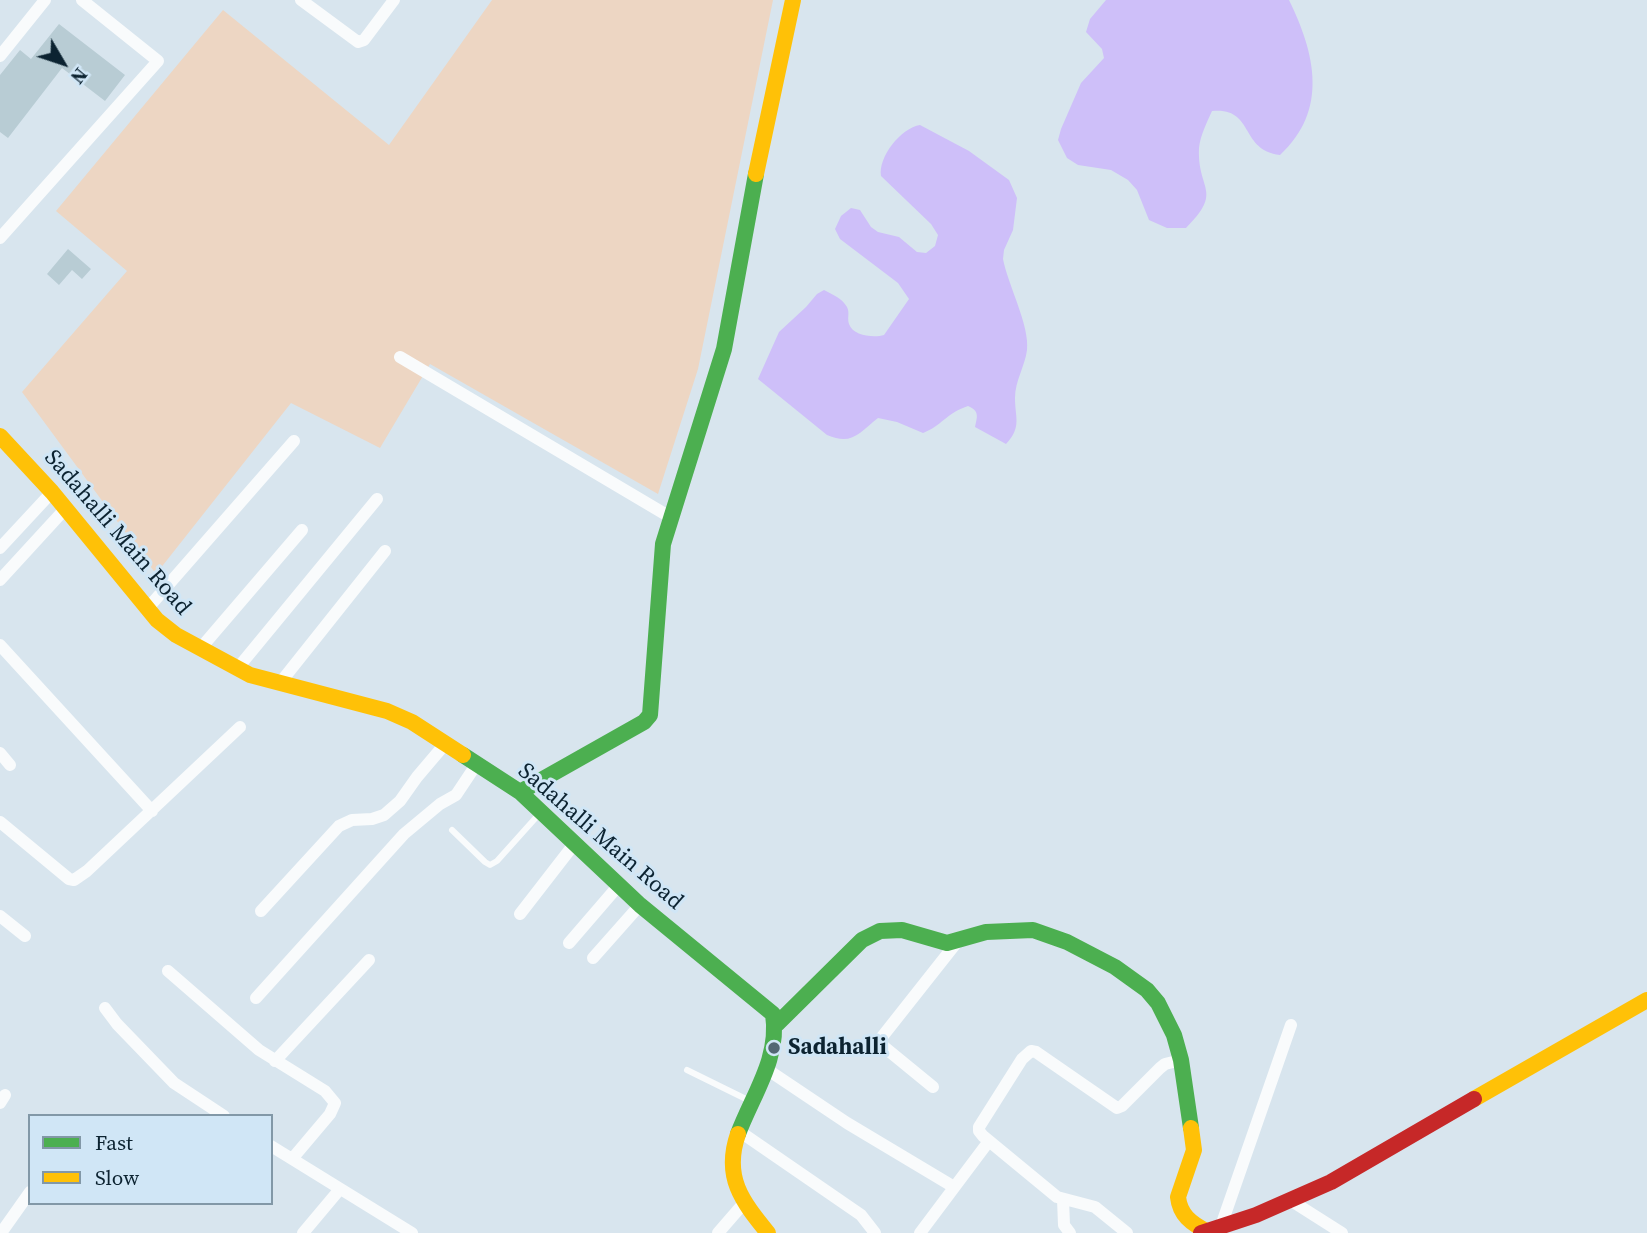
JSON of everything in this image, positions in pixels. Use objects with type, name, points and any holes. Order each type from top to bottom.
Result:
[{"type":"street","points":[[0,56],[46,0]]},
{"type":"street","points":[[0,238],[158,61],[82,0]]},
{"type":"street","points":[[300,0],[358,42],[364,40],[394,0]]},
{"type":"street","points":[[520,792],[644,722],[650,715],[663,544],[724,349],[760,151],[793,0]]},
{"type":"street","points":[[400,356],[670,517]]},
{"type":"street","name":"Sadahalli Main Road","points":[[0,436],[66,508],[148,608],[176,635],[250,675],[400,715],[520,792],[640,905],[765,1005],[777,1024]]},
{"type":"street","points":[[148,608],[294,441]]},
{"type":"street","points":[[0,548],[52,492]]},
{"type":"street","points":[[237,668],[377,499]]},
{"type":"street","points":[[0,580],[66,508]]},
{"type":"street","points":[[200,649],[302,530]]},
{"type":"street","points":[[280,683],[385,551]]},
{"type":"street","points":[[0,645],[152,811]]},
{"type":"street","points":[[0,822],[69,879],[74,880],[152,811],[240,727]]},
{"type":"street","points":[[261,911],[339,826],[352,820],[384,815],[400,801],[445,744]]},
{"type":"street","points":[[0,753],[10,765]]},
{"type":"street","points":[[256,998],[404,834],[439,804],[456,795],[476,765]]},
{"type":"street","points":[[520,914],[575,843]]},
{"type":"street","points":[[569,943],[619,885]]},
{"type":"street","points":[[593,958],[640,905]]},
{"type":"street","points":[[0,916],[25,936]]},
{"type":"street","points":[[768,1233],[744,1202],[735,1184],[732,1168],[739,1132],[774,1048],[777,1024],[862,940],[880,931],[902,930],[940,943],[957,942],[986,932],[1034,930],[1075,946],[1115,967],[1147,990],[1163,1012],[1174,1035],[1181,1060],[1194,1150],[1178,1197],[1178,1205],[1193,1225],[1210,1230],[1331,1182],[1647,1000]]},
{"type":"street","points":[[933,1087],[878,1042],[957,942]]},
{"type":"street","points":[[275,1061],[369,960]]},
{"type":"street","points":[[168,971],[275,1061],[325,1091],[335,1103],[330,1114],[292,1159]]},
{"type":"street","points":[[105,1008],[174,1083],[221,1114]]},
{"type":"street","points":[[1210,1230],[1291,1025]]},
{"type":"street","points":[[1127,1233],[1095,1207],[1063,1199],[980,1134],[979,1127],[1022,1059],[1031,1051],[1117,1108],[1122,1107],[1166,1063],[1181,1060]]},
{"type":"street","points":[[765,1068],[847,1123],[954,1187]]},
{"type":"street","points":[[739,1132],[861,1215],[874,1233]]},
{"type":"street","points":[[920,1233],[989,1141]]},
{"type":"street","points":[[273,1147],[412,1233]]},
{"type":"street","points":[[303,1233],[340,1189]]},
{"type":"street","points":[[1,1233],[28,1195]]},
{"type":"street","points":[[1063,1199],[1064,1224],[1070,1233]]},
{"type":"street","points":[[1290,1200],[1342,1233]]},
{"type":"street","points":[[718,1233],[744,1202]]},
{"type":"lane","points":[[452,830],[490,865],[497,861],[541,812]]},
{"type":"lane","points":[[687,1070],[751,1102]]},
{"type":"shaded area","points":[[492,0],[773,0],[698,369],[658,494],[430,364],[380,448],[291,403],[156,574],[22,392],[127,271],[56,211],[223,10],[389,145]]},
{"type":"shaded area","points":[[1106,0],[1289,0],[1298,20],[1313,80],[1306,119],[1296,138],[1280,155],[1267,152],[1258,145],[1235,115],[1212,111],[1199,148],[1199,162],[1206,190],[1204,206],[1186,228],[1167,228],[1149,220],[1137,190],[1128,180],[1111,170],[1078,165],[1067,158],[1058,140],[1081,83],[1104,58],[1102,49],[1086,32],[1090,19]]},
{"type":"shaded area","points":[[920,125],[969,151],[1009,180],[1017,198],[1013,230],[1003,259],[1025,329],[1027,350],[1015,392],[1016,427],[1006,444],[975,427],[976,412],[968,406],[923,433],[897,422],[878,418],[855,436],[836,438],[827,435],[758,379],[779,332],[824,290],[845,304],[851,328],[859,334],[870,336],[884,335],[909,299],[898,283],[840,239],[835,229],[841,216],[851,208],[860,210],[871,227],[878,232],[899,237],[917,252],[926,253],[935,246],[938,235],[931,224],[881,176],[883,160],[892,144],[905,132]]},
{"type":"building","points":[[59,24],[125,75],[105,101],[62,68],[8,138],[0,132],[0,75],[20,50],[31,59]]},
{"type":"building","points":[[68,249],[91,269],[82,279],[72,270],[59,285],[47,274]]},
{"type":"traffic: fast","points":[[520,792],[644,722],[650,715],[663,544],[724,349],[756,174]]},
{"type":"traffic: fast","points":[[463,755],[520,792],[640,905],[773,1014],[773,1046],[769,1061],[738,1134]]},
{"type":"traffic: fast","points":[[777,1024],[862,940],[880,931],[902,930],[947,943],[986,932],[1033,930],[1067,942],[1115,967],[1147,990],[1158,1003],[1174,1035],[1181,1060],[1191,1128]]},
{"type":"traffic: slow","points":[[756,174],[793,0]]},
{"type":"traffic: slow","points":[[0,436],[52,492],[157,620],[176,635],[250,675],[387,711],[412,722],[463,755]]},
{"type":"traffic: slow","points":[[1474,1099],[1647,1000]]},
{"type":"traffic: slow","points":[[1191,1128],[1194,1150],[1178,1197],[1187,1218],[1206,1231]]},
{"type":"traffic: slow","points":[[738,1134],[734,1149],[734,1176],[743,1199],[768,1233]]},
{"type":"traffic: jam","points":[[1201,1233],[1256,1215],[1331,1182],[1474,1099]]},
{"type":"place","name":"Sadahalli","points":[[774,1048]]}]
